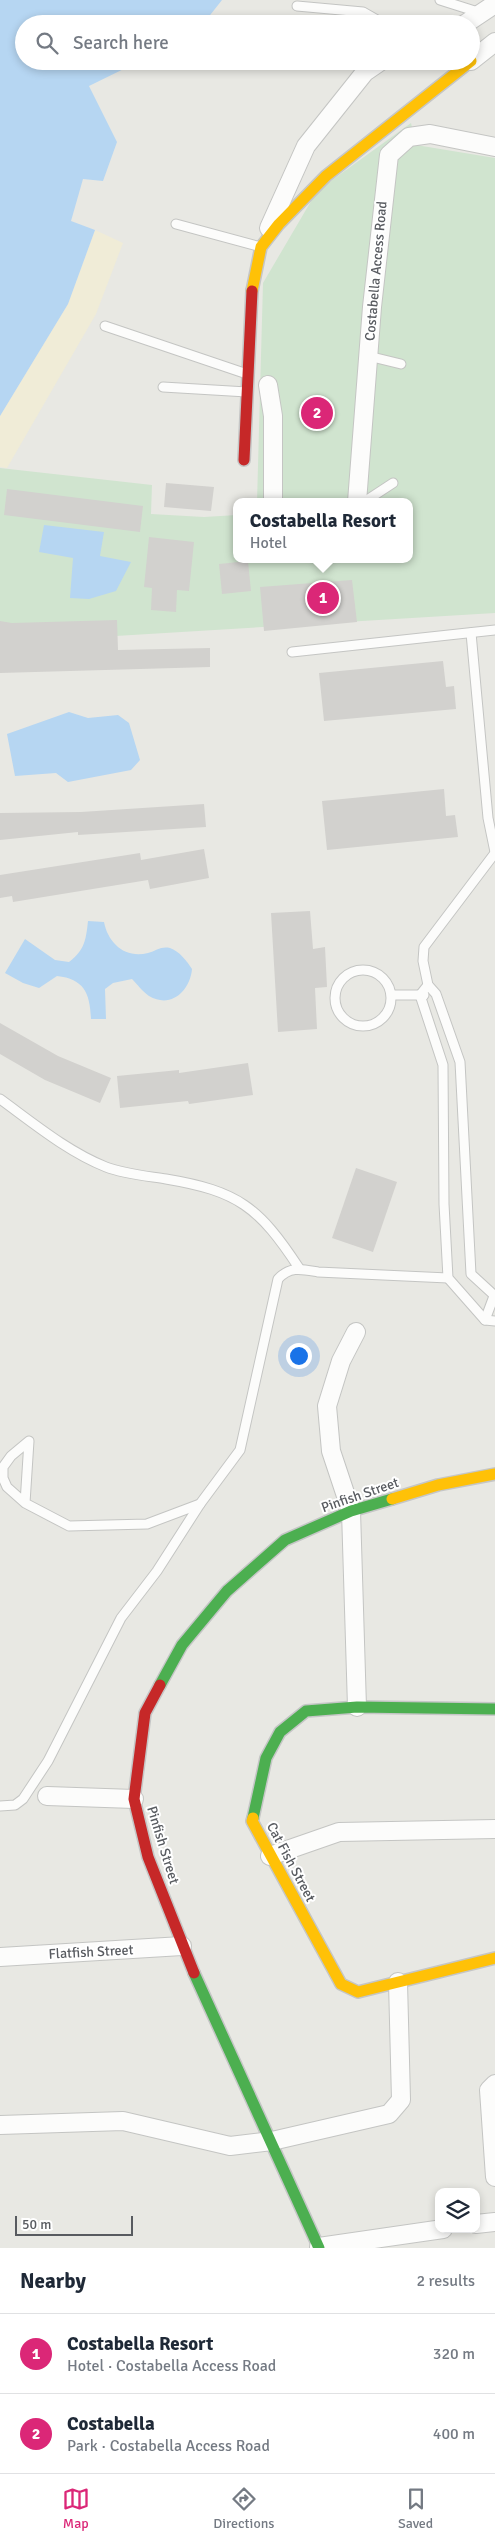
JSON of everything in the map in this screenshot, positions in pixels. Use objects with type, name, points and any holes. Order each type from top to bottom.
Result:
[{"type":"street","points":[[480,54],[495,42]]},
{"type":"street","points":[[244,460],[252,283],[261,247],[306,146],[368,70]]},
{"type":"street","points":[[261,247],[279,224],[326,176],[460,70]]},
{"type":"street","name":"Costabella Access Road","points":[[358,498],[375,266],[388,155],[409,137],[430,134],[495,147]]},
{"type":"street","points":[[268,386],[273,416],[273,498]]},
{"type":"street","points":[[356,1332],[341,1361],[327,1406],[331,1450],[352,1510],[357,1707]]},
{"type":"street","name":"Pinfish Street","points":[[319,2248],[182,1946],[148,1857],[134,1799],[145,1712],[182,1644],[227,1592],[286,1540],[352,1510],[438,1485],[495,1474]]},
{"type":"street","name":"Cat Fish Street","points":[[398,1982],[358,1992],[341,1984],[252,1821],[266,1758],[280,1732],[306,1711],[357,1707],[495,1709]]},
{"type":"street","points":[[47,1796],[134,1799]]},
{"type":"street","points":[[270,1856],[339,1832],[495,1829]]},
{"type":"street","name":"Flatfish Street","points":[[0,1957],[182,1946]]},
{"type":"street","points":[[0,2125],[123,2121],[219,2145],[248,2146],[389,2114],[400,2100],[398,1982],[495,1958]]},
{"type":"street","points":[[495,2084],[489,2090],[495,2177]]},
{"type":"street","points":[[480,2224],[495,2222]]},
{"type":"street","points":[[319,2248],[435,2230]]},
{"type":"lane","points":[[440,0],[488,9]]},
{"type":"lane","points":[[297,6],[363,12],[368,15]]},
{"type":"lane","points":[[176,224],[261,247]]},
{"type":"lane","points":[[105,326],[247,374]]},
{"type":"lane","points":[[368,356],[402,364]]},
{"type":"lane","points":[[163,387],[247,392]]},
{"type":"lane","points":[[370,498],[393,483]]},
{"type":"lane","points":[[292,652],[495,630]]},
{"type":"lane","points":[[471,633],[488,818],[495,852],[424,948],[423,961],[428,985],[436,994],[460,1062],[471,1274],[495,1296],[485,1320]]},
{"type":"lane","points":[[365,969],[383,977],[392,996],[386,1015],[370,1026],[350,1025],[336,1011],[334,991],[346,975],[365,969]]},
{"type":"lane","points":[[420,995],[428,985]]},
{"type":"lane","points":[[392,996],[436,994]]},
{"type":"lane","points":[[420,995],[443,1065],[444,1204],[448,1278],[485,1320],[495,1321]]},
{"type":"lane","points":[[435,1038],[452,1035]]},
{"type":"lane","points":[[443,1065],[460,1062]]},
{"type":"lane","points":[[0,1099],[41,1130],[106,1167],[203,1185],[230,1195],[272,1230],[298,1268]]},
{"type":"lane","points":[[0,1806],[15,1805],[24,1799],[48,1761],[121,1618],[157,1571],[200,1504],[240,1450],[278,1279],[286,1271],[298,1268],[318,1272],[448,1278]]},
{"type":"lane","points":[[25,1503],[29,1441],[11,1456],[4,1467],[3,1478],[6,1488],[25,1503],[69,1526],[147,1524],[200,1504]]},
{"type":"green space","points":[[411,123],[416,145],[495,158],[495,613],[0,643],[0,468],[152,485],[151,514],[204,517],[233,515],[233,563],[413,563],[413,498],[257,498],[263,283],[317,191]]},
{"type":"sand","points":[[95,230],[123,243],[96,314],[7,468],[0,467],[0,416],[68,304]]},
{"type":"water","points":[[0,0],[222,0],[210,15],[15,15],[15,70],[122,70],[89,86],[117,142],[103,181],[83,179],[71,221],[95,230],[68,304],[0,416]]},
{"type":"water","points":[[44,525],[104,532],[100,556],[131,562],[116,591],[89,599],[70,598],[73,558],[39,552]]},
{"type":"water","points":[[69,712],[88,718],[118,715],[129,723],[140,760],[131,770],[68,782],[56,773],[15,776],[7,734]]},
{"type":"water","points":[[88,921],[104,922],[109,937],[114,943],[119,948],[132,954],[148,953],[161,948],[170,948],[177,951],[192,969],[188,984],[178,996],[165,1000],[149,996],[132,979],[113,983],[105,989],[106,1019],[91,1019],[87,995],[84,989],[74,980],[57,976],[39,988],[23,983],[5,973],[25,939],[55,960],[69,962],[84,944]]},
{"type":"building","points":[[166,483],[214,487],[211,511],[164,507]]},
{"type":"building","points":[[7,489],[143,506],[140,532],[4,515]]},
{"type":"building","points":[[149,537],[194,542],[189,591],[177,590],[176,612],[151,610],[152,588],[144,587]]},
{"type":"building","points":[[248,563],[251,591],[222,594],[219,564]]},
{"type":"building","points":[[352,580],[357,622],[264,631],[260,587]]},
{"type":"building","points":[[117,620],[118,650],[210,648],[210,667],[0,673],[0,621],[12,623]]},
{"type":"building","points":[[443,661],[446,687],[454,686],[456,709],[324,721],[319,673]]},
{"type":"building","points":[[444,789],[446,816],[455,815],[458,837],[327,850],[322,801]]},
{"type":"building","points":[[204,804],[206,827],[78,835],[78,832],[0,840],[0,813],[81,812]]},
{"type":"building","points":[[204,849],[209,878],[150,889],[148,880],[13,902],[12,896],[0,898],[0,875],[140,853],[141,860]]},
{"type":"building","points":[[310,911],[313,949],[325,947],[327,987],[315,988],[317,1029],[278,1032],[271,913]]},
{"type":"building","points":[[0,1023],[58,1056],[111,1078],[100,1103],[45,1080],[0,1054]]},
{"type":"building","points":[[248,1063],[253,1095],[189,1104],[188,1101],[120,1108],[117,1076],[179,1070],[179,1073]]},
{"type":"building","points":[[356,1168],[397,1182],[373,1252],[332,1238]]},
{"type":"traffic: fast","points":[[160,1685],[182,1645],[227,1591],[285,1540],[351,1511],[392,1499]]},
{"type":"traffic: fast","points":[[253,1818],[266,1758],[280,1732],[306,1711],[357,1707],[495,1709]]},
{"type":"traffic: fast","points":[[194,1973],[319,2248]]},
{"type":"traffic: slow","points":[[252,291],[261,247],[279,224],[326,176],[460,70]]},
{"type":"traffic: slow","points":[[392,1499],[438,1485],[495,1474]]},
{"type":"traffic: slow","points":[[253,1818],[252,1821],[341,1984],[358,1992],[495,1958]]},
{"type":"traffic: jam","points":[[244,460],[252,291]]},
{"type":"traffic: jam","points":[[160,1685],[145,1713],[134,1799],[148,1857],[194,1973]]},
{"type":"place","name":"Costabella","points":[[317,413]]},
{"type":"place","name":"Costabella Resort","points":[[323,598]]}]
